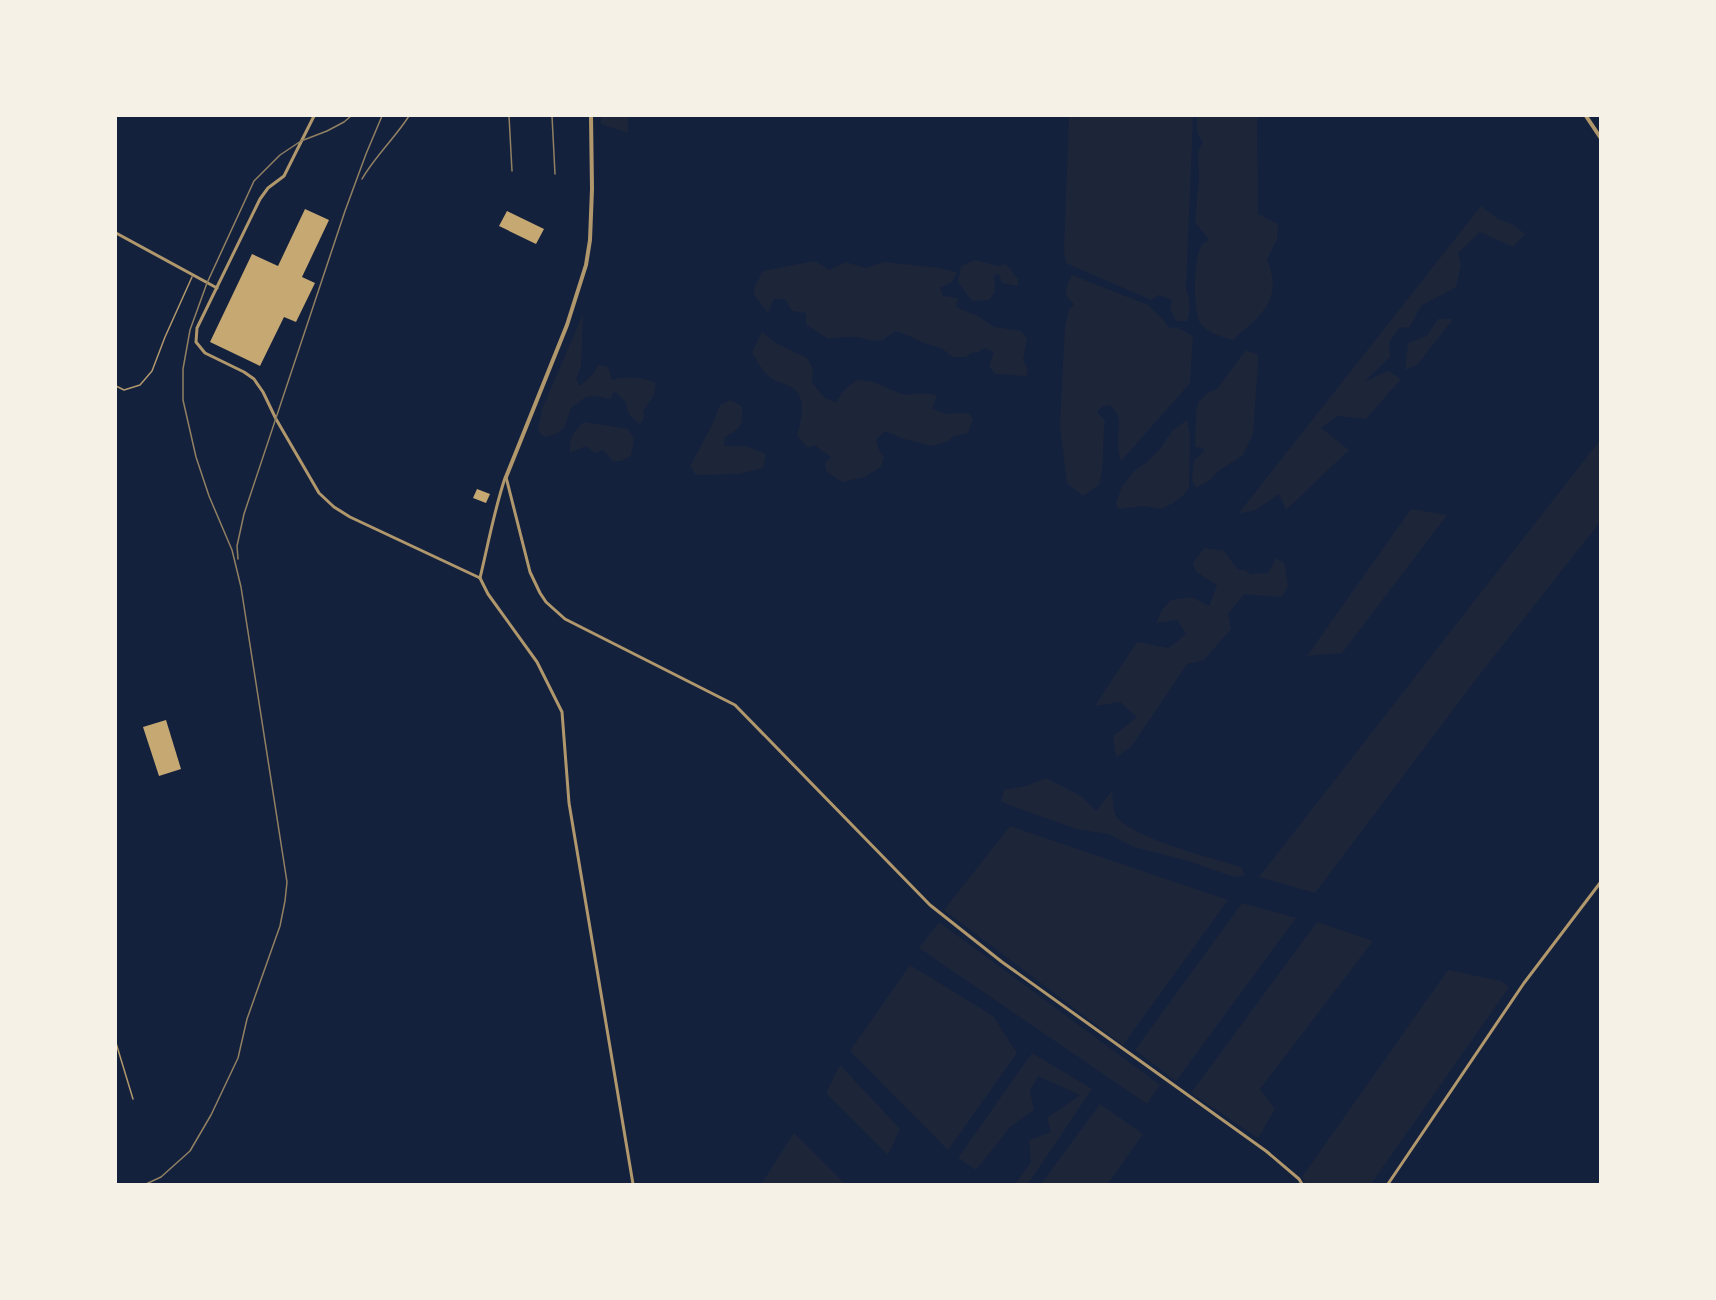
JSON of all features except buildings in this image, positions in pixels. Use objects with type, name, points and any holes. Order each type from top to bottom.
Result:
[{"type":"street","points":[[314,116],[284,176],[268,188],[260,199],[197,328],[196,342],[205,353],[254,379],[319,493],[334,507],[350,517],[480,578],[488,594],[537,662],[562,712],[569,803],[633,1185]]},
{"type":"street","points":[[480,578],[497,503],[567,325],[586,265],[590,240],[591,116]]},
{"type":"street","points":[[1586,116],[1600,137]]},
{"type":"street","points":[[116,233],[217,288]]},
{"type":"street","points":[[506,477],[530,572],[546,602],[565,618],[735,705],[930,905],[1011,969],[1266,1151],[1299,1179],[1302,1185]]},
{"type":"street","points":[[1388,1185],[1524,983],[1600,883]]},
{"type":"lane","points":[[116,386],[123,390],[141,385],[152,371],[193,276]]},
{"type":"lane","points":[[116,1043],[133,1099]]},
{"type":"shaded area","points":[[601,116],[628,116],[628,133],[601,124]]},
{"type":"shaded area","points":[[1069,116],[1193,116],[1186,288],[1189,301],[1187,321],[1176,321],[1170,308],[1172,300],[1159,295],[1151,300],[1066,263],[1064,251]]},
{"type":"shaded area","points":[[1197,116],[1257,116],[1258,214],[1278,224],[1277,240],[1267,259],[1272,273],[1271,296],[1261,314],[1233,340],[1215,334],[1203,326],[1196,308],[1197,260],[1202,245],[1209,240],[1195,222],[1199,179],[1198,151],[1203,142],[1197,133]]},
{"type":"shaded area","points":[[1481,206],[1498,219],[1512,224],[1525,234],[1513,247],[1480,232],[1458,253],[1461,265],[1456,287],[1421,306],[1409,328],[1400,327],[1389,343],[1390,357],[1364,382],[1388,371],[1401,379],[1366,419],[1338,416],[1321,428],[1349,450],[1286,510],[1279,494],[1256,510],[1238,514]]},
{"type":"shaded area","points":[[975,260],[998,266],[1006,264],[1018,279],[1018,286],[1002,283],[999,274],[994,275],[995,292],[989,300],[972,301],[958,282],[961,266]]},
{"type":"shaded area","points":[[815,261],[829,270],[846,262],[865,268],[885,262],[957,272],[952,282],[940,288],[943,296],[958,298],[956,307],[978,316],[994,327],[1021,331],[1027,339],[1023,360],[1028,370],[1026,376],[995,374],[989,366],[994,352],[985,348],[966,357],[953,357],[941,348],[895,331],[883,340],[873,341],[859,337],[828,339],[806,324],[806,313],[792,311],[785,299],[774,299],[768,313],[754,295],[755,286],[763,271]]},
{"type":"shaded area","points":[[1072,275],[1148,305],[1169,328],[1177,327],[1193,336],[1190,383],[1121,461],[1118,448],[1119,419],[1109,405],[1103,406],[1097,412],[1105,421],[1101,477],[1099,485],[1083,496],[1067,483],[1060,425],[1065,326],[1069,310],[1074,304],[1066,296],[1067,285]]},
{"type":"shaded area","points":[[583,314],[581,367],[576,379],[580,386],[593,374],[598,365],[608,367],[612,380],[634,378],[656,383],[654,395],[643,411],[644,418],[640,424],[630,415],[626,402],[614,391],[610,399],[596,396],[586,397],[571,408],[564,428],[556,434],[545,437],[538,431],[542,409]]},
{"type":"shaded area","points":[[1438,319],[1453,319],[1417,365],[1405,370],[1408,343],[1427,336]]},
{"type":"shaded area","points":[[762,332],[776,343],[807,358],[813,369],[812,383],[825,398],[836,402],[845,389],[857,380],[873,382],[904,395],[922,393],[937,395],[932,409],[947,414],[970,414],[973,419],[968,433],[953,436],[949,441],[931,446],[885,431],[876,440],[884,457],[881,467],[865,477],[842,482],[827,472],[825,464],[831,457],[814,445],[808,448],[797,435],[802,411],[798,393],[792,387],[769,376],[760,367],[752,352]]},
{"type":"shaded area","points":[[1246,350],[1258,355],[1253,434],[1243,455],[1196,488],[1192,480],[1194,460],[1203,453],[1204,448],[1195,447],[1196,411],[1199,401],[1209,392],[1217,389]]},
{"type":"shaded area","points":[[730,400],[742,406],[741,422],[735,431],[725,437],[724,446],[746,446],[766,454],[763,468],[738,474],[696,475],[690,466],[720,405]]},
{"type":"shaded area","points":[[1187,420],[1190,437],[1189,487],[1184,495],[1161,509],[1144,506],[1118,509],[1116,502],[1122,487],[1134,471],[1147,462],[1160,449],[1172,431]]},
{"type":"shaded area","points":[[584,422],[628,429],[634,439],[631,456],[621,461],[613,461],[603,450],[595,453],[586,446],[570,453],[572,436]]},
{"type":"shaded area","points":[[1600,440],[1600,522],[1477,678],[1315,893],[1259,877]]},
{"type":"shaded area","points":[[1411,509],[1447,515],[1342,653],[1307,656]]},
{"type":"shaded area","points":[[1204,548],[1224,551],[1238,570],[1245,570],[1251,574],[1268,573],[1276,558],[1284,563],[1288,586],[1282,597],[1244,594],[1228,614],[1231,629],[1204,660],[1187,664],[1131,747],[1116,757],[1113,736],[1137,717],[1120,702],[1095,706],[1137,642],[1169,648],[1186,634],[1177,620],[1156,623],[1162,610],[1171,600],[1192,597],[1209,606],[1217,585],[1196,572],[1193,563]]},
{"type":"shaded area","points":[[1046,778],[1081,796],[1096,811],[1112,791],[1115,814],[1123,823],[1153,839],[1241,867],[1245,875],[1234,877],[1188,861],[1134,847],[1108,834],[1076,829],[1001,802],[1004,790],[1026,786]]},
{"type":"shaded area","points":[[1010,826],[1228,900],[1123,1045],[944,910]]},
{"type":"shaded area","points":[[1242,903],[1296,918],[1176,1081],[1135,1050]]},
{"type":"shaded area","points":[[939,922],[1160,1085],[1147,1104],[919,948]]},
{"type":"shaded area","points":[[1317,922],[1373,941],[1260,1089],[1275,1109],[1258,1138],[1191,1093]]},
{"type":"shaded area","points":[[910,965],[993,1016],[1017,1053],[948,1150],[850,1051]]},
{"type":"shaded area","points":[[1448,970],[1501,981],[1509,987],[1371,1184],[1306,1184],[1302,1177]]},
{"type":"shaded area","points":[[1032,1053],[1092,1089],[1028,1184],[1015,1184],[1031,1162],[1029,1140],[1051,1132],[1047,1118],[1080,1095],[1038,1076],[1030,1091],[1034,1110],[1011,1126],[976,1170],[958,1158]]},
{"type":"shaded area","points":[[840,1065],[900,1129],[888,1155],[826,1093]]},
{"type":"shaded area","points":[[1100,1104],[1143,1134],[1108,1184],[1041,1184]]},
{"type":"shaded area","points":[[794,1133],[845,1184],[761,1184]]},
{"type":"railway","points":[[146,1184],[161,1177],[190,1151],[211,1115],[238,1058],[247,1019],[280,926],[287,882],[241,587],[232,550],[209,496],[196,457],[183,400],[183,369],[190,330],[207,283],[254,181],[280,155],[301,141],[327,131],[351,116]]},
{"type":"railway","points":[[238,559],[237,546],[244,514],[345,211],[382,116]]},
{"type":"railway","points":[[362,179],[409,116]]},
{"type":"railway","points":[[509,116],[512,171]]},
{"type":"railway","points":[[552,116],[555,174]]}]
